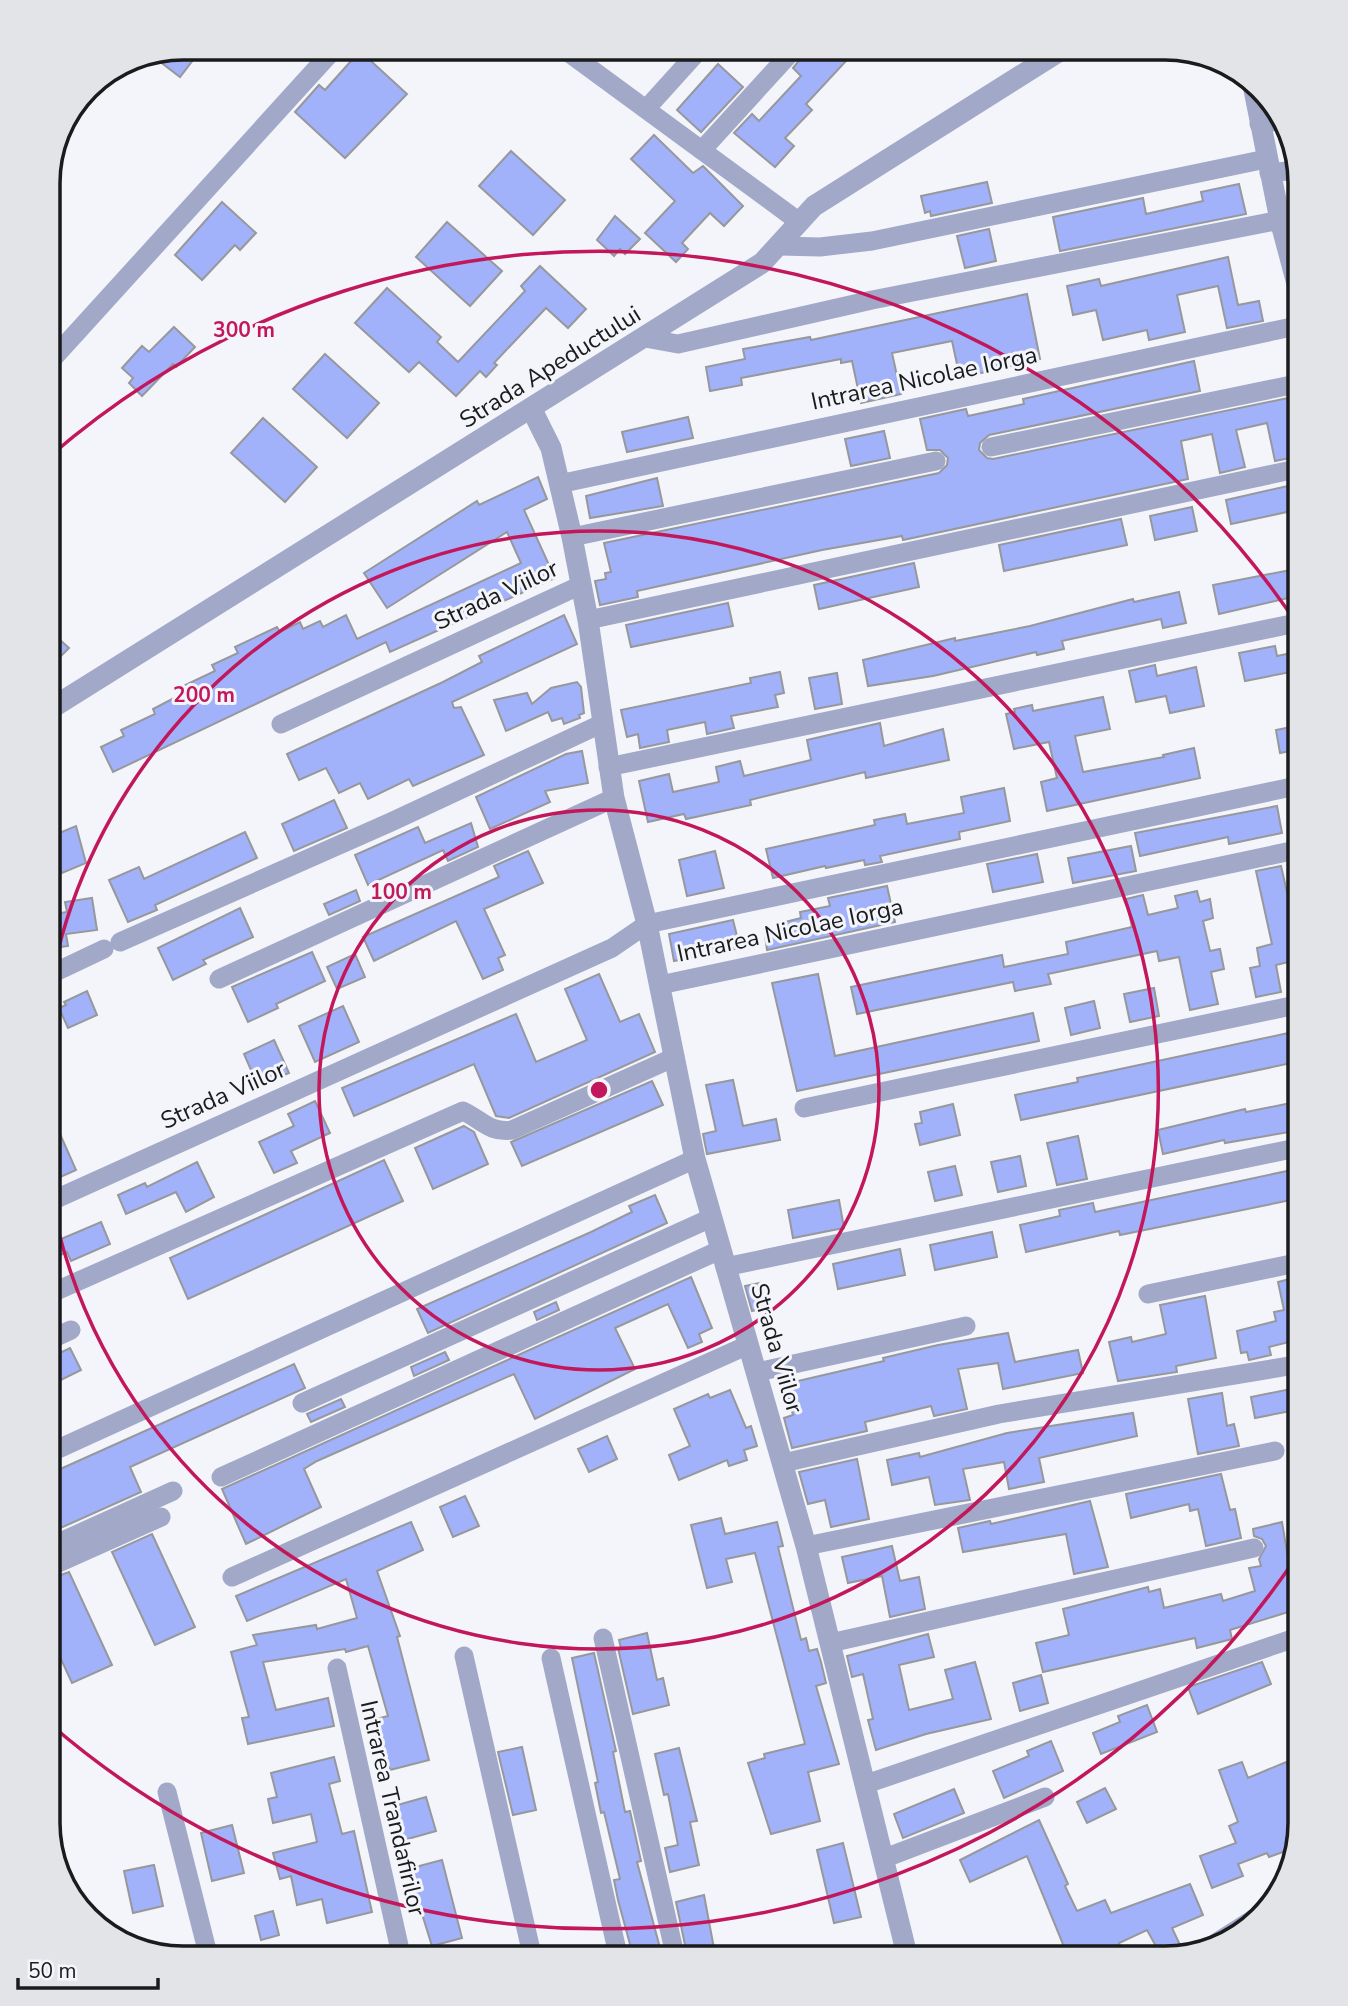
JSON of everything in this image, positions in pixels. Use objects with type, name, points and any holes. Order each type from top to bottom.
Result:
[{"type":"street","points":[[60,351],[324,60]]},
{"type":"street","points":[[579,60],[798,220]]},
{"type":"street","points":[[646,109],[690,60]]},
{"type":"street","points":[[702,150],[784,60]]},
{"type":"street","name":"Strada Apeductului","points":[[60,703],[532,410],[762,263],[780,246],[798,220],[831,194],[1045,60]]},
{"type":"street","points":[[645,338],[678,344],[872,300],[1288,229],[1268,166],[1255,98]]},
{"type":"street","points":[[1259,124],[1272,122]]},
{"type":"street","points":[[780,246],[820,247],[872,241],[1268,166],[1287,169]]},
{"type":"street","name":"Intrarea Nicolae Iorga","points":[[559,484],[1288,329]]},
{"type":"street","points":[[991,447],[1288,386]]},
{"type":"street","name":"Strada Viilor","points":[[532,410],[547,436],[572,537],[588,620],[614,798],[660,985],[695,1159],[806,1546],[905,1946]]},
{"type":"street","points":[[572,537],[936,461]]},
{"type":"street","points":[[588,620],[1288,471]]},
{"type":"street","name":"Strada Viilor","points":[[281,724],[581,585]]},
{"type":"street","points":[[608,767],[1288,625]]},
{"type":"street","points":[[60,969],[391,822],[603,723]]},
{"type":"street","name":"Intrarea Nicolae Iorga","points":[[646,924],[1288,788]]},
{"type":"street","points":[[219,979],[614,798]]},
{"type":"street","name":"Intrarea Nicolae Iorga","points":[[660,985],[1288,852]]},
{"type":"street","name":"Strada Viilor","points":[[60,1197],[612,948],[646,924]]},
{"type":"street","points":[[804,1108],[1288,1007]]},
{"type":"street","points":[[60,1289],[463,1111],[484,1127],[498,1132],[512,1130],[675,1057]]},
{"type":"street","points":[[222,1477],[723,1259],[1288,1150]]},
{"type":"street","points":[[60,1448],[695,1159]]},
{"type":"street","points":[[302,1403],[711,1218]]},
{"type":"street","points":[[1148,1294],[1288,1265]]},
{"type":"street","points":[[757,1372],[966,1326]]},
{"type":"street","points":[[60,1335],[71,1330]]},
{"type":"street","points":[[232,1577],[748,1345]]},
{"type":"street","points":[[783,1463],[999,1414],[1288,1366]]},
{"type":"street","points":[[806,1546],[1275,1451]]},
{"type":"street","points":[[60,1542],[173,1491]]},
{"type":"street","points":[[60,1562],[161,1517]]},
{"type":"street","points":[[830,1643],[1254,1548]]},
{"type":"street","points":[[603,1639],[673,1946]]},
{"type":"street","points":[[866,1784],[1288,1640]]},
{"type":"street","points":[[464,1656],[530,1946]]},
{"type":"street","points":[[551,1658],[616,1946]]},
{"type":"street","name":"Intrarea Trandafirilor","points":[[337,1668],[399,1946]]},
{"type":"street","points":[[167,1792],[206,1946]]},
{"type":"street","points":[[885,1858],[1045,1797]]},
{"type":"building","points":[[193,60],[180,77],[160,62]]},
{"type":"building","points":[[352,60],[370,60],[407,94],[345,158],[295,112],[319,85],[325,90]]},
{"type":"building","points":[[799,60],[847,60],[806,104],[812,110],[785,138],[794,146],[775,167],[734,133],[752,114],[759,121],[801,76],[793,68]]},
{"type":"building","points":[[718,64],[743,87],[701,132],[677,110]]},
{"type":"building","points":[[654,135],[693,173],[703,166],[743,206],[724,226],[710,213],[682,243],[688,249],[676,262],[645,233],[675,201],[631,159]]},
{"type":"building","points":[[511,151],[565,200],[533,235],[479,186]]},
{"type":"building","points":[[987,182],[992,203],[931,216],[930,211],[925,213],[921,196]]},
{"type":"building","points":[[1239,184],[1246,214],[1060,251],[1053,217],[1143,198],[1146,214],[1203,201],[1201,192]]},
{"type":"building","points":[[222,202],[256,233],[240,250],[235,245],[202,280],[175,255]]},
{"type":"building","points":[[615,216],[640,239],[625,254],[620,249],[614,256],[597,240]]},
{"type":"building","points":[[447,222],[502,271],[470,306],[416,257]]},
{"type":"building","points":[[989,229],[996,261],[965,268],[957,236]]},
{"type":"building","points":[[1228,257],[1238,305],[1259,301],[1263,321],[1227,328],[1218,286],[1177,295],[1185,332],[1149,340],[1147,330],[1103,340],[1096,310],[1073,315],[1067,286],[1099,279],[1101,286]]},
{"type":"building","points":[[540,266],[586,309],[568,328],[546,308],[494,363],[497,365],[486,377],[480,371],[456,396],[419,362],[409,372],[355,323],[387,288],[441,337],[437,342],[458,362],[525,291],[521,286]]},
{"type":"building","points":[[1027,294],[1040,359],[960,378],[952,341],[892,353],[901,394],[861,403],[852,361],[841,363],[841,359],[741,378],[742,385],[710,391],[706,367],[745,359],[743,349],[810,337],[811,340]]},
{"type":"building","points":[[174,327],[195,347],[176,367],[173,364],[142,396],[129,383],[133,378],[122,368],[142,346],[149,352]]},
{"type":"building","points":[[325,354],[379,403],[347,438],[293,389]]},
{"type":"building","points":[[1194,361],[1200,391],[989,435],[980,443],[979,450],[987,458],[993,459],[1288,398],[1288,458],[1275,461],[1267,423],[1236,430],[1245,467],[1220,473],[1212,434],[1181,441],[1188,479],[903,540],[902,536],[822,550],[637,591],[638,597],[600,605],[595,581],[606,579],[605,573],[611,572],[604,543],[939,473],[947,465],[948,458],[940,450],[927,450],[920,419],[966,409],[968,416],[1024,404],[1023,399]]},
{"type":"building","points":[[688,417],[693,438],[627,452],[622,432]]},
{"type":"building","points":[[263,418],[317,467],[285,502],[231,453]]},
{"type":"building","points":[[884,431],[890,458],[851,466],[845,439]]},
{"type":"building","points":[[538,477],[547,499],[524,510],[555,578],[390,652],[386,642],[113,772],[101,747],[124,736],[121,730],[155,714],[153,709],[180,695],[177,689],[215,671],[212,665],[238,653],[235,647],[277,627],[280,632],[300,622],[303,629],[320,621],[323,627],[346,615],[357,639],[521,563],[507,532],[387,608],[364,573],[477,501],[479,505]]},
{"type":"building","points":[[657,478],[663,506],[590,518],[586,496]]},
{"type":"building","points":[[1288,486],[1288,512],[1231,524],[1226,500]]},
{"type":"building","points":[[1192,507],[1197,531],[1155,540],[1150,516]]},
{"type":"building","points":[[1121,519],[1127,545],[1004,571],[999,545]]},
{"type":"building","points":[[914,563],[919,587],[819,609],[814,585]]},
{"type":"building","points":[[1288,571],[1288,598],[1219,614],[1213,585]]},
{"type":"building","points":[[1179,592],[1186,623],[1163,628],[1161,619],[1062,641],[1064,649],[1037,655],[1036,652],[933,676],[868,686],[863,660],[955,638],[955,641],[1030,626],[1133,599],[1134,602]]},
{"type":"building","points":[[728,603],[733,626],[631,647],[626,625]]},
{"type":"building","points":[[564,615],[577,644],[452,702],[454,708],[461,707],[484,755],[413,786],[409,779],[368,799],[360,783],[339,793],[326,768],[299,780],[287,754],[443,682],[482,662],[479,656]]},
{"type":"building","points":[[60,640],[69,648],[60,657]]},
{"type":"building","points":[[1275,646],[1277,656],[1288,654],[1288,673],[1245,681],[1239,653]]},
{"type":"building","points":[[1155,665],[1157,676],[1196,667],[1204,706],[1170,713],[1166,696],[1136,702],[1129,671]]},
{"type":"building","points":[[780,672],[784,693],[775,695],[778,707],[731,716],[734,728],[707,734],[705,722],[667,730],[669,742],[640,748],[638,734],[627,737],[621,710],[751,683],[750,678]]},
{"type":"building","points":[[837,673],[842,704],[815,709],[809,678]]},
{"type":"building","points":[[577,682],[581,687],[584,713],[579,715],[580,718],[564,724],[562,718],[552,721],[548,712],[506,731],[494,700],[527,693],[532,704],[551,688]]},
{"type":"building","points":[[1103,697],[1110,729],[1075,736],[1083,772],[1164,757],[1163,755],[1194,748],[1200,778],[1047,811],[1041,782],[1057,778],[1049,742],[1014,749],[1006,714],[1015,712],[1014,709],[1032,705],[1033,711]]},
{"type":"building","points":[[880,723],[884,746],[943,729],[949,760],[866,778],[865,772],[750,800],[751,805],[686,819],[684,814],[648,822],[639,781],[669,774],[673,792],[719,782],[716,767],[740,761],[744,776],[811,760],[807,740]]},
{"type":"building","points":[[1288,728],[1288,751],[1280,753],[1276,730]]},
{"type":"building","points":[[582,751],[588,783],[545,791],[550,802],[490,829],[476,797],[566,754]]},
{"type":"building","points":[[1004,788],[1010,821],[959,832],[960,839],[880,856],[882,862],[865,865],[864,860],[773,878],[766,849],[875,825],[874,820],[905,814],[907,824],[964,813],[961,797]]},
{"type":"building","points":[[334,800],[347,828],[294,851],[282,824]]},
{"type":"building","points":[[1277,806],[1282,833],[1229,844],[1228,837],[1140,856],[1135,833]]},
{"type":"building","points":[[471,823],[478,847],[448,861],[443,850],[368,885],[355,855],[418,827],[425,843]]},
{"type":"building","points":[[76,826],[86,863],[62,873],[60,868],[60,833]]},
{"type":"building","points":[[245,832],[257,858],[155,905],[157,910],[128,922],[109,880],[139,867],[144,879]]},
{"type":"building","points":[[1131,846],[1136,871],[1073,883],[1068,858]]},
{"type":"building","points":[[528,851],[543,883],[484,909],[505,955],[498,958],[503,970],[483,979],[456,921],[374,961],[363,937],[499,877],[494,866]]},
{"type":"building","points":[[715,851],[724,888],[687,896],[679,860]]},
{"type":"building","points":[[1037,854],[1043,882],[993,892],[987,864]]},
{"type":"building","points":[[1281,866],[1288,896],[1288,962],[1276,965],[1281,992],[1256,997],[1250,968],[1260,966],[1257,948],[1272,944],[1256,871]]},
{"type":"building","points":[[887,886],[895,922],[767,950],[765,935],[783,932],[781,923],[801,918],[800,912],[830,906],[828,898]]},
{"type":"building","points":[[356,890],[360,901],[329,915],[324,904]]},
{"type":"building","points":[[1197,891],[1200,902],[1210,899],[1213,918],[1203,921],[1210,951],[1220,949],[1224,969],[1211,972],[1218,1004],[1190,1010],[1179,957],[1159,961],[1157,951],[1048,974],[1051,984],[1015,991],[1013,982],[857,1014],[851,987],[1002,955],[1004,967],[1068,954],[1066,942],[1132,927],[1126,899],[1143,895],[1148,915],[1178,908],[1175,896]]},
{"type":"building","points":[[92,898],[97,930],[66,934],[68,946],[60,947],[60,913],[67,912],[65,902]]},
{"type":"building","points":[[240,908],[253,937],[203,960],[206,964],[173,980],[158,948]]},
{"type":"building","points":[[733,920],[740,948],[674,961],[669,934]]},
{"type":"building","points":[[312,952],[325,981],[276,1004],[278,1008],[248,1022],[232,987]]},
{"type":"building","points":[[355,954],[365,977],[337,989],[327,967]]},
{"type":"building","points":[[599,974],[620,1022],[639,1014],[655,1052],[509,1118],[496,1116],[474,1064],[354,1116],[342,1088],[516,1014],[536,1062],[587,1040],[565,989]]},
{"type":"building","points":[[818,974],[835,1056],[1033,1013],[1039,1041],[797,1091],[772,983]]},
{"type":"building","points":[[1154,988],[1159,1016],[1130,1022],[1124,994]]},
{"type":"building","points":[[87,991],[97,1015],[68,1028],[60,1010],[66,1005],[64,1002]]},
{"type":"building","points":[[1094,1001],[1100,1028],[1071,1035],[1065,1008]]},
{"type":"building","points":[[343,1006],[359,1042],[315,1062],[299,1026]]},
{"type":"building","points":[[1288,1033],[1288,1064],[1021,1120],[1015,1095],[1078,1082],[1077,1078]]},
{"type":"building","points":[[274,1040],[289,1073],[258,1086],[244,1054]]},
{"type":"building","points":[[733,1080],[743,1126],[776,1119],[780,1140],[707,1154],[703,1134],[716,1131],[706,1085]]},
{"type":"building","points":[[652,1081],[663,1105],[522,1166],[511,1142]]},
{"type":"building","points":[[315,1101],[330,1133],[291,1151],[297,1163],[274,1173],[259,1142],[294,1126],[288,1114]]},
{"type":"building","points":[[953,1104],[960,1135],[920,1145],[915,1124],[922,1123],[920,1112]]},
{"type":"building","points":[[1288,1104],[1288,1132],[1225,1143],[1224,1140],[1163,1154],[1158,1130],[1245,1109],[1246,1112]]},
{"type":"building","points":[[464,1126],[474,1132],[488,1164],[433,1189],[415,1148]]},
{"type":"building","points":[[60,1134],[76,1170],[60,1177]]},
{"type":"building","points":[[1078,1136],[1087,1179],[1057,1185],[1047,1143]]},
{"type":"building","points":[[1020,1156],[1026,1186],[998,1192],[991,1162]]},
{"type":"building","points":[[384,1160],[403,1201],[188,1299],[170,1258]]},
{"type":"building","points":[[197,1162],[214,1197],[186,1212],[176,1192],[126,1214],[118,1195],[145,1183],[147,1187]]},
{"type":"building","points":[[955,1166],[962,1195],[935,1201],[928,1172]]},
{"type":"building","points":[[1288,1171],[1288,1201],[1120,1235],[1119,1231],[1026,1252],[1020,1225],[1060,1216],[1059,1210],[1093,1203],[1095,1212]]},
{"type":"building","points":[[655,1195],[667,1223],[428,1333],[417,1309],[591,1232],[632,1212],[629,1206]]},
{"type":"building","points":[[839,1200],[844,1228],[793,1238],[788,1210]]},
{"type":"building","points":[[101,1222],[110,1244],[71,1261],[67,1252],[60,1255],[60,1239]]},
{"type":"building","points":[[992,1232],[997,1257],[935,1270],[930,1245]]},
{"type":"building","points":[[900,1249],[905,1275],[838,1289],[833,1264]]},
{"type":"building","points":[[691,1277],[712,1328],[699,1334],[702,1342],[688,1348],[668,1304],[615,1328],[635,1369],[535,1419],[514,1374],[317,1461],[304,1469],[321,1507],[246,1544],[222,1489]]},
{"type":"building","points":[[1288,1279],[1288,1342],[1269,1347],[1271,1355],[1249,1360],[1247,1352],[1241,1353],[1237,1331],[1276,1321],[1274,1312],[1284,1310],[1278,1282]]},
{"type":"building","points":[[760,1283],[766,1308],[752,1311],[745,1286]]},
{"type":"building","points":[[1205,1296],[1216,1358],[1176,1366],[1177,1372],[1118,1381],[1109,1342],[1131,1337],[1132,1342],[1166,1334],[1160,1305]]},
{"type":"building","points":[[556,1302],[559,1310],[537,1320],[534,1312]]},
{"type":"building","points":[[1008,1333],[1015,1362],[1078,1350],[1083,1373],[1003,1389],[998,1363],[958,1369],[967,1409],[934,1416],[931,1406],[865,1422],[867,1431],[792,1448],[784,1418],[793,1415],[785,1384],[884,1361],[883,1358],[938,1345]]},
{"type":"building","points":[[70,1348],[81,1370],[60,1380],[60,1353]]},
{"type":"building","points":[[445,1352],[449,1360],[414,1376],[411,1367]]},
{"type":"building","points":[[294,1364],[305,1388],[130,1467],[141,1492],[60,1528],[60,1469]]},
{"type":"building","points":[[730,1390],[746,1428],[751,1426],[757,1446],[744,1450],[747,1460],[729,1466],[727,1460],[679,1480],[669,1455],[690,1446],[674,1409],[708,1394],[710,1398]]},
{"type":"building","points":[[1288,1390],[1288,1412],[1255,1418],[1251,1397]]},
{"type":"building","points":[[1222,1393],[1227,1426],[1234,1424],[1239,1446],[1198,1454],[1188,1399]]},
{"type":"building","points":[[341,1399],[345,1407],[311,1422],[307,1414]]},
{"type":"building","points":[[1133,1413],[1137,1436],[1039,1458],[1044,1482],[1009,1489],[1004,1462],[963,1469],[970,1500],[935,1505],[929,1477],[892,1485],[887,1460],[919,1453],[920,1457],[1007,1433]]},
{"type":"building","points":[[607,1436],[617,1459],[589,1472],[578,1449]]},
{"type":"building","points":[[857,1459],[869,1519],[831,1527],[825,1500],[808,1504],[799,1472]]},
{"type":"building","points":[[1221,1474],[1230,1510],[1235,1509],[1241,1538],[1206,1546],[1198,1509],[1190,1511],[1189,1504],[1131,1518],[1126,1494]]},
{"type":"building","points":[[465,1496],[479,1526],[453,1537],[440,1507]]},
{"type":"building","points":[[1090,1501],[1108,1567],[1074,1574],[1066,1534],[963,1552],[958,1528],[990,1521],[991,1524]]},
{"type":"building","points":[[721,1518],[725,1534],[777,1522],[783,1546],[778,1547],[801,1640],[806,1638],[809,1651],[817,1649],[821,1662],[826,1683],[816,1686],[839,1764],[808,1772],[820,1821],[771,1834],[748,1763],[765,1758],[764,1754],[805,1744],[755,1553],[726,1559],[732,1582],[707,1588],[691,1525]]},
{"type":"building","points":[[411,1522],[423,1550],[377,1571],[400,1636],[397,1637],[429,1760],[390,1770],[376,1719],[388,1716],[368,1646],[346,1652],[345,1649],[263,1662],[276,1710],[328,1698],[334,1726],[248,1744],[242,1718],[249,1717],[231,1652],[257,1645],[253,1635],[316,1625],[317,1629],[357,1618],[346,1579],[247,1621],[236,1596]]},
{"type":"building","points":[[1282,1522],[1288,1558],[1288,1612],[1230,1630],[1232,1639],[1197,1648],[1195,1638],[1043,1672],[1036,1643],[1069,1635],[1063,1609],[1148,1587],[1149,1592],[1160,1589],[1164,1608],[1221,1594],[1223,1601],[1255,1591],[1249,1568],[1261,1566],[1259,1559],[1266,1546],[1262,1539],[1254,1536],[1253,1529]]},
{"type":"building","points":[[152,1534],[195,1627],[155,1645],[112,1552]]},
{"type":"building","points":[[892,1546],[900,1581],[919,1577],[925,1609],[890,1617],[882,1576],[848,1583],[842,1557]]},
{"type":"building","points":[[69,1572],[112,1665],[72,1683],[60,1657],[60,1575]]},
{"type":"building","points":[[647,1633],[657,1680],[663,1678],[669,1705],[633,1714],[618,1648],[621,1648],[619,1640]]},
{"type":"building","points":[[928,1634],[934,1657],[899,1665],[909,1710],[953,1699],[945,1670],[975,1662],[991,1719],[926,1734],[876,1750],[868,1720],[873,1719],[863,1674],[852,1677],[847,1656]]},
{"type":"building","points":[[594,1653],[616,1751],[613,1752],[625,1812],[630,1811],[641,1861],[637,1862],[660,1946],[630,1946],[618,1900],[614,1880],[620,1879],[604,1812],[601,1813],[595,1783],[598,1782],[572,1658]]},
{"type":"building","points":[[1262,1662],[1271,1684],[1198,1714],[1188,1687]]},
{"type":"building","points":[[1041,1675],[1048,1703],[1020,1711],[1013,1683]]},
{"type":"building","points":[[1147,1705],[1157,1732],[1101,1754],[1093,1733],[1120,1722],[1118,1716]]},
{"type":"building","points":[[1051,1741],[1063,1771],[1004,1798],[993,1771],[1029,1756],[1027,1751]]},
{"type":"building","points":[[522,1747],[536,1810],[513,1815],[498,1752]]},
{"type":"building","points":[[679,1748],[697,1821],[690,1822],[699,1865],[670,1872],[665,1848],[678,1845],[668,1794],[664,1795],[655,1754]]},
{"type":"building","points":[[334,1757],[340,1781],[329,1784],[342,1834],[354,1831],[372,1912],[327,1923],[322,1899],[297,1905],[291,1876],[280,1879],[273,1853],[317,1842],[311,1814],[273,1823],[268,1799],[277,1797],[271,1773]]},
{"type":"building","points":[[1242,1762],[1248,1778],[1286,1762],[1288,1824],[1285,1851],[1269,1857],[1267,1853],[1238,1864],[1243,1876],[1212,1888],[1200,1856],[1236,1843],[1229,1826],[1238,1822],[1219,1770]]},
{"type":"building","points":[[1105,1788],[1116,1809],[1087,1823],[1077,1802]]},
{"type":"building","points":[[954,1789],[964,1813],[903,1838],[894,1814]]},
{"type":"building","points":[[426,1797],[436,1831],[404,1840],[394,1806]]},
{"type":"building","points":[[1039,1820],[1077,1911],[1105,1900],[1111,1913],[1190,1884],[1203,1915],[1172,1928],[1180,1945],[1156,1946],[1147,1930],[1119,1943],[1120,1946],[1064,1946],[1027,1856],[970,1882],[960,1860]]},
{"type":"building","points":[[232,1825],[244,1873],[212,1881],[201,1833]]},
{"type":"building","points":[[843,1843],[861,1917],[834,1923],[817,1850]]},
{"type":"building","points":[[442,1860],[462,1938],[432,1946],[408,1869]]},
{"type":"building","points":[[154,1865],[163,1906],[133,1913],[124,1871]]},
{"type":"building","points":[[704,1895],[714,1946],[685,1946],[676,1902]]},
{"type":"building","points":[[273,1911],[279,1935],[261,1940],[255,1916]]}]
